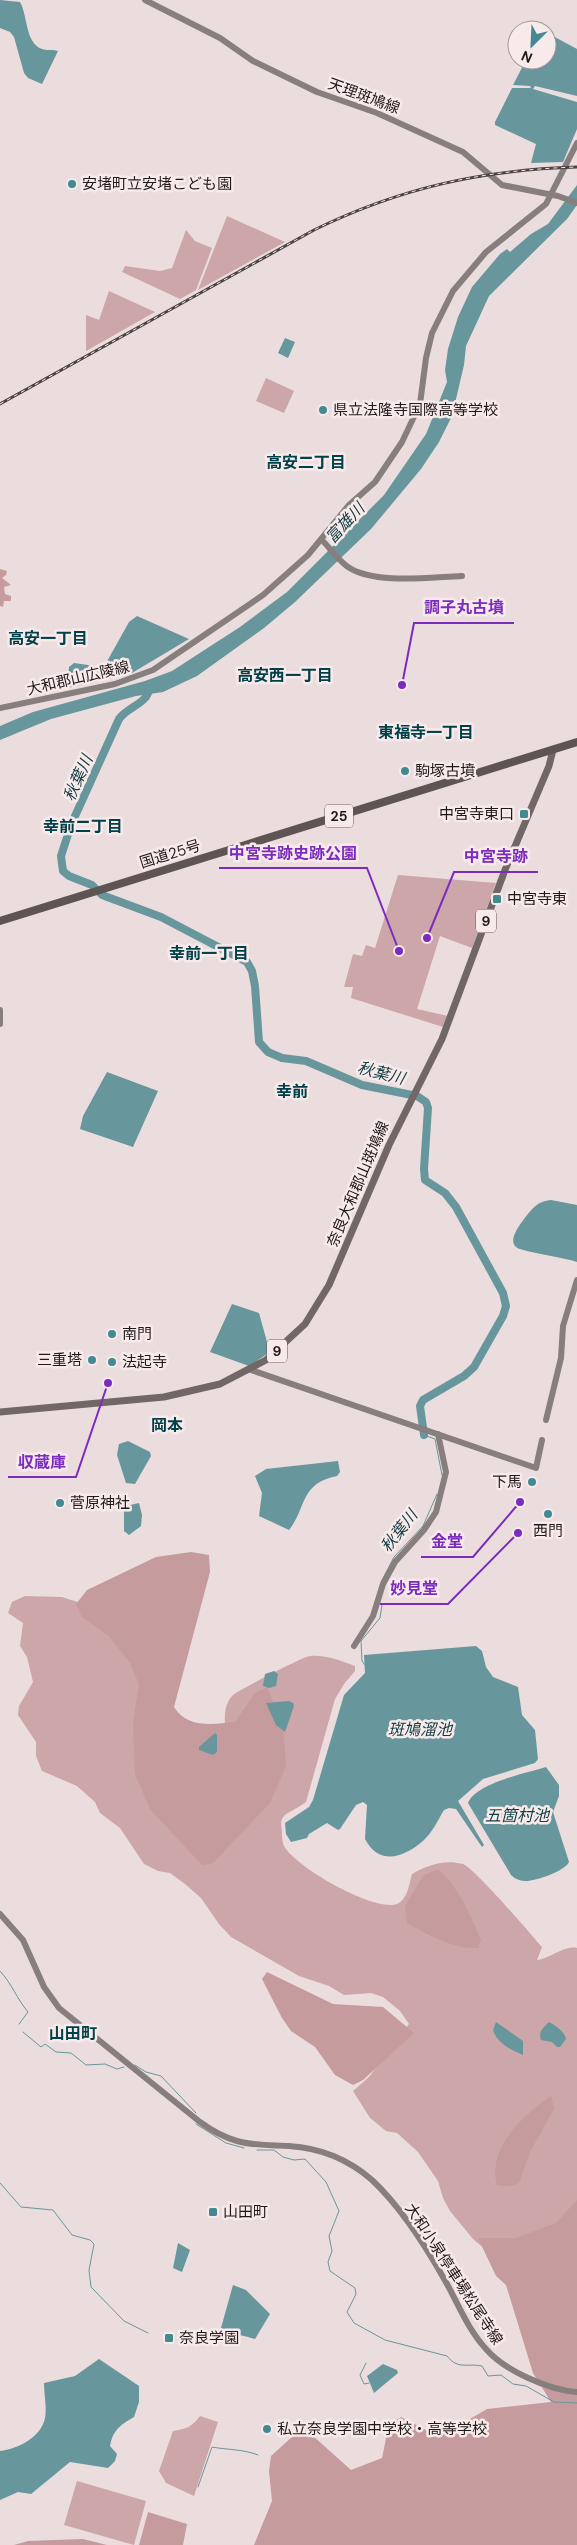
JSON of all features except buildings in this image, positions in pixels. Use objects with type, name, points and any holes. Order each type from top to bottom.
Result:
[{"type":"highway","name":"国道25号","points":[[0,921],[577,742]]},
{"type":"main road","name":"天理斑鳩線","points":[[145,0],[220,38],[253,61],[317,92],[385,116],[462,152],[502,185],[555,195],[577,203]]},
{"type":"main road","name":"大和郡山広陵線","points":[[0,708],[106,686],[134,678],[166,663],[278,584],[322,540],[349,504],[381,475],[406,434],[420,404],[432,333],[453,291],[486,252],[542,210],[555,195],[577,143]]},
{"type":"main road","points":[[322,540],[343,562],[360,573],[405,578],[462,576]]},
{"type":"main road","name":"奈良大和郡山斑鳩線","points":[[0,1412],[164,1397],[220,1384],[251,1370],[274,1354],[305,1324],[317,1306],[348,1244],[411,1098],[451,1018],[494,897],[553,750]]},
{"type":"main road","points":[[0,1010],[0,1024]]},
{"type":"main road","points":[[546,1420],[560,1358],[563,1326],[577,1280]]},
{"type":"main road","points":[[251,1370],[536,1468],[542,1440]]},
{"type":"main road","points":[[354,1646],[373,1616],[383,1584],[395,1562],[424,1530],[436,1512],[446,1472],[438,1434]]},
{"type":"main road","name":"大和小泉停車場松尾寺線","points":[[0,1914],[23,1940],[50,1997],[71,2020],[200,2122],[219,2134],[244,2143],[319,2150],[341,2159],[362,2172],[384,2193],[421,2242],[471,2329],[487,2351],[500,2362],[521,2374],[560,2389],[577,2392]]},
{"type":"shaded area","points":[[227,216],[285,242],[198,290]]},
{"type":"shaded area","points":[[186,230],[195,241],[212,248],[196,290],[180,299],[122,272],[125,266],[160,271],[172,268]]},
{"type":"shaded area","points":[[109,291],[155,312],[86,351],[86,315],[99,320]]},
{"type":"shaded area","points":[[266,378],[294,391],[284,413],[256,401]]},
{"type":"shaded area","points":[[0,569],[7,571],[6,575],[2,578],[11,585],[4,587],[5,594],[11,596],[11,601],[4,601],[3,607],[0,606]]},
{"type":"shaded area","points":[[398,875],[496,883],[472,948],[440,936],[417,1009],[448,1016],[443,1027],[351,998],[353,987],[344,987],[353,954],[362,956],[366,945],[375,948]]},
{"type":"shaded area","points":[[191,1552],[209,1555],[210,1572],[174,1707],[186,1719],[202,1724],[235,1722],[255,1693],[267,1687],[283,1727],[286,1766],[270,1803],[213,1863],[202,1865],[150,1809],[135,1774],[133,1724],[139,1684],[130,1663],[109,1636],[82,1617],[76,1604],[87,1590],[156,1557]]},
{"type":"shaded area","points":[[25,1596],[62,1597],[93,1607],[125,1632],[153,1710],[226,1736],[225,1715],[229,1701],[236,1693],[256,1682],[310,1656],[327,1657],[355,1666],[355,1671],[335,1699],[306,1802],[286,1814],[282,1819],[283,1844],[291,1855],[319,1876],[354,1895],[386,1905],[397,1904],[404,1899],[412,1874],[430,1866],[443,1863],[463,1864],[490,1889],[542,1947],[537,1960],[567,1948],[577,1948],[577,2224],[493,2256],[473,2239],[450,2211],[443,2198],[438,2181],[418,2152],[397,2133],[386,2131],[370,2118],[353,2091],[369,2077],[409,2024],[400,2011],[383,1997],[371,1993],[344,1995],[329,1986],[299,1976],[231,1937],[219,1924],[201,1898],[185,1884],[170,1873],[158,1871],[144,1864],[120,1828],[100,1813],[95,1802],[77,1786],[42,1771],[36,1756],[36,1742],[18,1715],[19,1706],[33,1682],[27,1657],[20,1646],[23,1623],[8,1613],[12,1602]]},
{"type":"shaded area","points":[[438,1869],[458,1893],[468,1911],[481,1940],[478,1948],[450,1944],[407,1923],[405,1906],[423,1876]]},
{"type":"shaded area","points":[[267,1972],[333,2004],[383,2007],[414,2033],[363,2080],[353,2085],[335,2075],[315,2047],[291,2031],[282,2018],[262,1979]]},
{"type":"shaded area","points":[[551,2096],[554,2109],[530,2152],[519,2183],[511,2186],[497,2185],[495,2171],[497,2158],[502,2146],[519,2123]]},
{"type":"shaded area","points":[[577,2200],[577,2545],[254,2545],[272,2501],[269,2471],[271,2456],[303,2427],[351,2470],[382,2458],[389,2424],[401,2417],[439,2437],[487,2409],[551,2402],[533,2373],[506,2285],[496,2276],[478,2238],[516,2238],[556,2223]]},
{"type":"shaded area","points":[[200,2416],[218,2422],[194,2496],[166,2483],[159,2471],[173,2431],[188,2427]]},
{"type":"shaded area","points":[[77,2481],[146,2501],[134,2545],[64,2525]]},
{"type":"shaded area","points":[[148,2512],[187,2524],[183,2545],[139,2545]]},
{"type":"shaded area","points":[[83,2539],[107,2545],[14,2545],[28,2541]]},
{"type":"water","points":[[0,0],[20,2],[33,41],[42,49],[58,51],[42,84],[28,78],[24,73],[14,37],[10,32],[0,28]]},
{"type":"water","points":[[557,38],[577,49],[577,96],[535,86],[533,89],[577,102],[577,129],[563,162],[531,163],[536,144],[495,125],[512,88],[531,88],[530,86],[513,85],[521,70],[557,70]]},
{"type":"water","points":[[577,185],[577,205],[567,219],[489,296],[466,346],[464,365],[452,416],[439,442],[421,469],[371,529],[295,602],[264,628],[197,676],[163,692],[136,696],[51,719],[0,740],[0,726],[33,712],[145,681],[172,671],[240,627],[287,592],[384,495],[426,434],[447,382],[445,370],[448,349],[458,317],[472,287],[500,254],[507,249],[510,252],[531,234],[548,224]]},
{"type":"water","points":[[285,338],[295,342],[288,358],[278,353]]},
{"type":"water","points":[[137,616],[189,639],[132,673],[67,688],[69,667],[74,663],[102,667],[105,665],[129,622]]},
{"type":"water","points":[[107,1072],[158,1091],[133,1147],[80,1129],[83,1116]]},
{"type":"water","points":[[551,1200],[577,1205],[577,1262],[519,1249],[514,1244],[515,1233],[535,1206]]},
{"type":"water","points":[[232,1304],[259,1313],[267,1342],[273,1350],[249,1366],[210,1352]]},
{"type":"water","points":[[128,1441],[150,1452],[151,1456],[135,1484],[126,1483],[117,1455],[119,1444]]},
{"type":"water","points":[[338,1461],[340,1472],[337,1476],[316,1484],[310,1490],[289,1530],[259,1516],[262,1493],[255,1476],[266,1469]]},
{"type":"water","points":[[139,1503],[142,1515],[141,1526],[129,1535],[124,1531],[124,1511],[126,1506]]},
{"type":"water","name":"斑鳩溜池","points":[[476,1646],[482,1651],[486,1667],[493,1677],[518,1687],[522,1715],[535,1730],[538,1759],[535,1763],[483,1779],[458,1801],[484,1845],[482,1847],[456,1809],[449,1808],[444,1810],[430,1834],[416,1846],[400,1855],[385,1856],[371,1848],[365,1839],[367,1805],[363,1802],[356,1805],[340,1829],[338,1830],[327,1823],[309,1834],[307,1838],[291,1842],[286,1834],[285,1823],[309,1807],[313,1800],[344,1695],[365,1673],[364,1655]]},
{"type":"water","points":[[274,1671],[278,1674],[276,1686],[269,1688],[263,1686],[265,1674]]},
{"type":"water","points":[[289,1701],[294,1706],[285,1732],[276,1725],[266,1703]]},
{"type":"water","points":[[215,1733],[217,1735],[217,1752],[213,1755],[199,1750],[199,1747]]},
{"type":"water","name":"五箇村池","points":[[546,1767],[559,1785],[559,1796],[553,1812],[569,1862],[562,1869],[550,1875],[531,1881],[522,1881],[511,1875],[468,1803],[473,1796],[491,1784]]},
{"type":"water","points":[[496,2022],[523,2041],[523,2055],[509,2048],[498,2039],[493,2030]]},
{"type":"water","points":[[549,2022],[565,2036],[566,2039],[560,2047],[557,2047],[552,2042],[541,2040],[541,2032]]},
{"type":"water","points":[[178,2243],[190,2250],[182,2272],[173,2268]]},
{"type":"water","points":[[233,2285],[246,2290],[270,2314],[255,2339],[233,2334],[221,2328]]},
{"type":"water","points":[[99,2359],[139,2386],[139,2402],[134,2417],[118,2428],[111,2440],[110,2446],[117,2454],[115,2461],[108,2468],[70,2462],[31,2494],[18,2492],[0,2500],[0,2451],[21,2445],[33,2437],[43,2425],[46,2414],[44,2383],[75,2376]]},
{"type":"water","points":[[383,2364],[397,2370],[398,2373],[374,2393],[367,2376]]},
{"type":"waterway","name":"秋葉川","points":[[149,688],[142,701],[119,719],[71,825],[61,856],[63,871],[69,876],[92,885],[102,895],[161,917],[247,962],[252,971],[255,986],[259,1042],[268,1052],[282,1058],[306,1061],[362,1085],[417,1096],[426,1102],[428,1108],[425,1180],[445,1193],[456,1207],[503,1293],[506,1306],[503,1316],[474,1367],[464,1376],[423,1400],[420,1406],[424,1435]]},
{"type":"waterway","name":"秋葉川","points":[[424,1435],[435,1439],[442,1475]]},
{"type":"waterway","name":"秋葉川","points":[[381,1582],[394,1557],[423,1526],[437,1494]]},
{"type":"waterway","name":"秋葉川","points":[[365,1665],[362,1661],[361,1641],[380,1618],[382,1605]]},
{"type":"waterway","points":[[0,1971],[28,2012],[19,2024]]},
{"type":"waterway","points":[[23,2032],[41,2047],[45,2044],[56,2052],[71,2053],[86,2065],[105,2064],[117,2069],[124,2067]]},
{"type":"waterway","points":[[135,2065],[146,2072],[161,2076],[196,2113]]},
{"type":"waterway","points":[[196,2124],[226,2143],[244,2148]]},
{"type":"waterway","points":[[257,2150],[274,2150],[283,2157],[294,2160],[305,2159],[326,2182],[339,2211],[329,2236],[332,2251],[328,2262],[330,2271],[355,2288],[356,2294],[347,2312],[354,2323],[385,2340],[447,2356],[459,2365],[482,2366],[488,2376],[501,2375],[513,2384],[526,2386],[554,2402],[577,2403]]},
{"type":"waterway","points":[[0,2183],[21,2207],[53,2210],[72,2235],[90,2240],[94,2244],[89,2270],[91,2287],[124,2321],[148,2333]]},
{"type":"waterway","points":[[366,2363],[360,2375],[364,2384],[369,2383]]},
{"type":"waterway","points":[[198,2487],[212,2447],[258,2455]]},
{"type":"railway","points":[[0,404],[314,230],[346,215],[410,192],[474,177],[508,172],[577,167]]},
{"type":"place","name":"安堵町立安堵こども園","points":[[72,184]]},
{"type":"place","name":"県立法隆寺国際高等学校","points":[[323,410]]},
{"type":"place","name":"調子丸古墳","points":[[402,685]]},
{"type":"place","name":"駒塚古墳","points":[[405,771]]},
{"type":"place","name":"中宮寺東口","points":[[524,814]]},
{"type":"place","name":"中宮寺東","points":[[497,899]]},
{"type":"place","name":"中宮寺跡","points":[[427,938]]},
{"type":"place","name":"中宮寺跡史跡公園","points":[[399,951]]},
{"type":"place","name":"南門","points":[[112,1334]]},
{"type":"place","name":"三重塔","points":[[92,1360]]},
{"type":"place","name":"法起寺","points":[[112,1362]]},
{"type":"place","name":"収蔵庫","points":[[108,1383]]},
{"type":"place","name":"下馬","points":[[532,1482]]},
{"type":"place","name":"金堂","points":[[520,1502]]},
{"type":"place","name":"菅原神社","points":[[60,1503]]},
{"type":"place","name":"西門","points":[[548,1514]]},
{"type":"place","name":"妙見堂","points":[[518,1533]]},
{"type":"place","name":"山田町","points":[[213,2212]]},
{"type":"place","name":"奈良学園","points":[[169,2338]]},
{"type":"place","name":"私立奈良学園中学校・高等学校","points":[[267,2429]]},
{"type":"district","name":"高安二丁目","points":[[306,462]]},
{"type":"district","name":"高安一丁目","points":[[48,638]]},
{"type":"district","name":"高安西一丁目","points":[[285,675]]},
{"type":"district","name":"東福寺一丁目","points":[[426,732]]},
{"type":"district","name":"幸前二丁目","points":[[83,826]]},
{"type":"district","name":"幸前一丁目","points":[[209,953]]},
{"type":"district","name":"幸前","points":[[292,1091]]},
{"type":"district","name":"岡本","points":[[167,1425]]},
{"type":"district","name":"山田町","points":[[73,2033]]},
{"type":"water label","name":"富雄川","points":[[345,523]]}]
